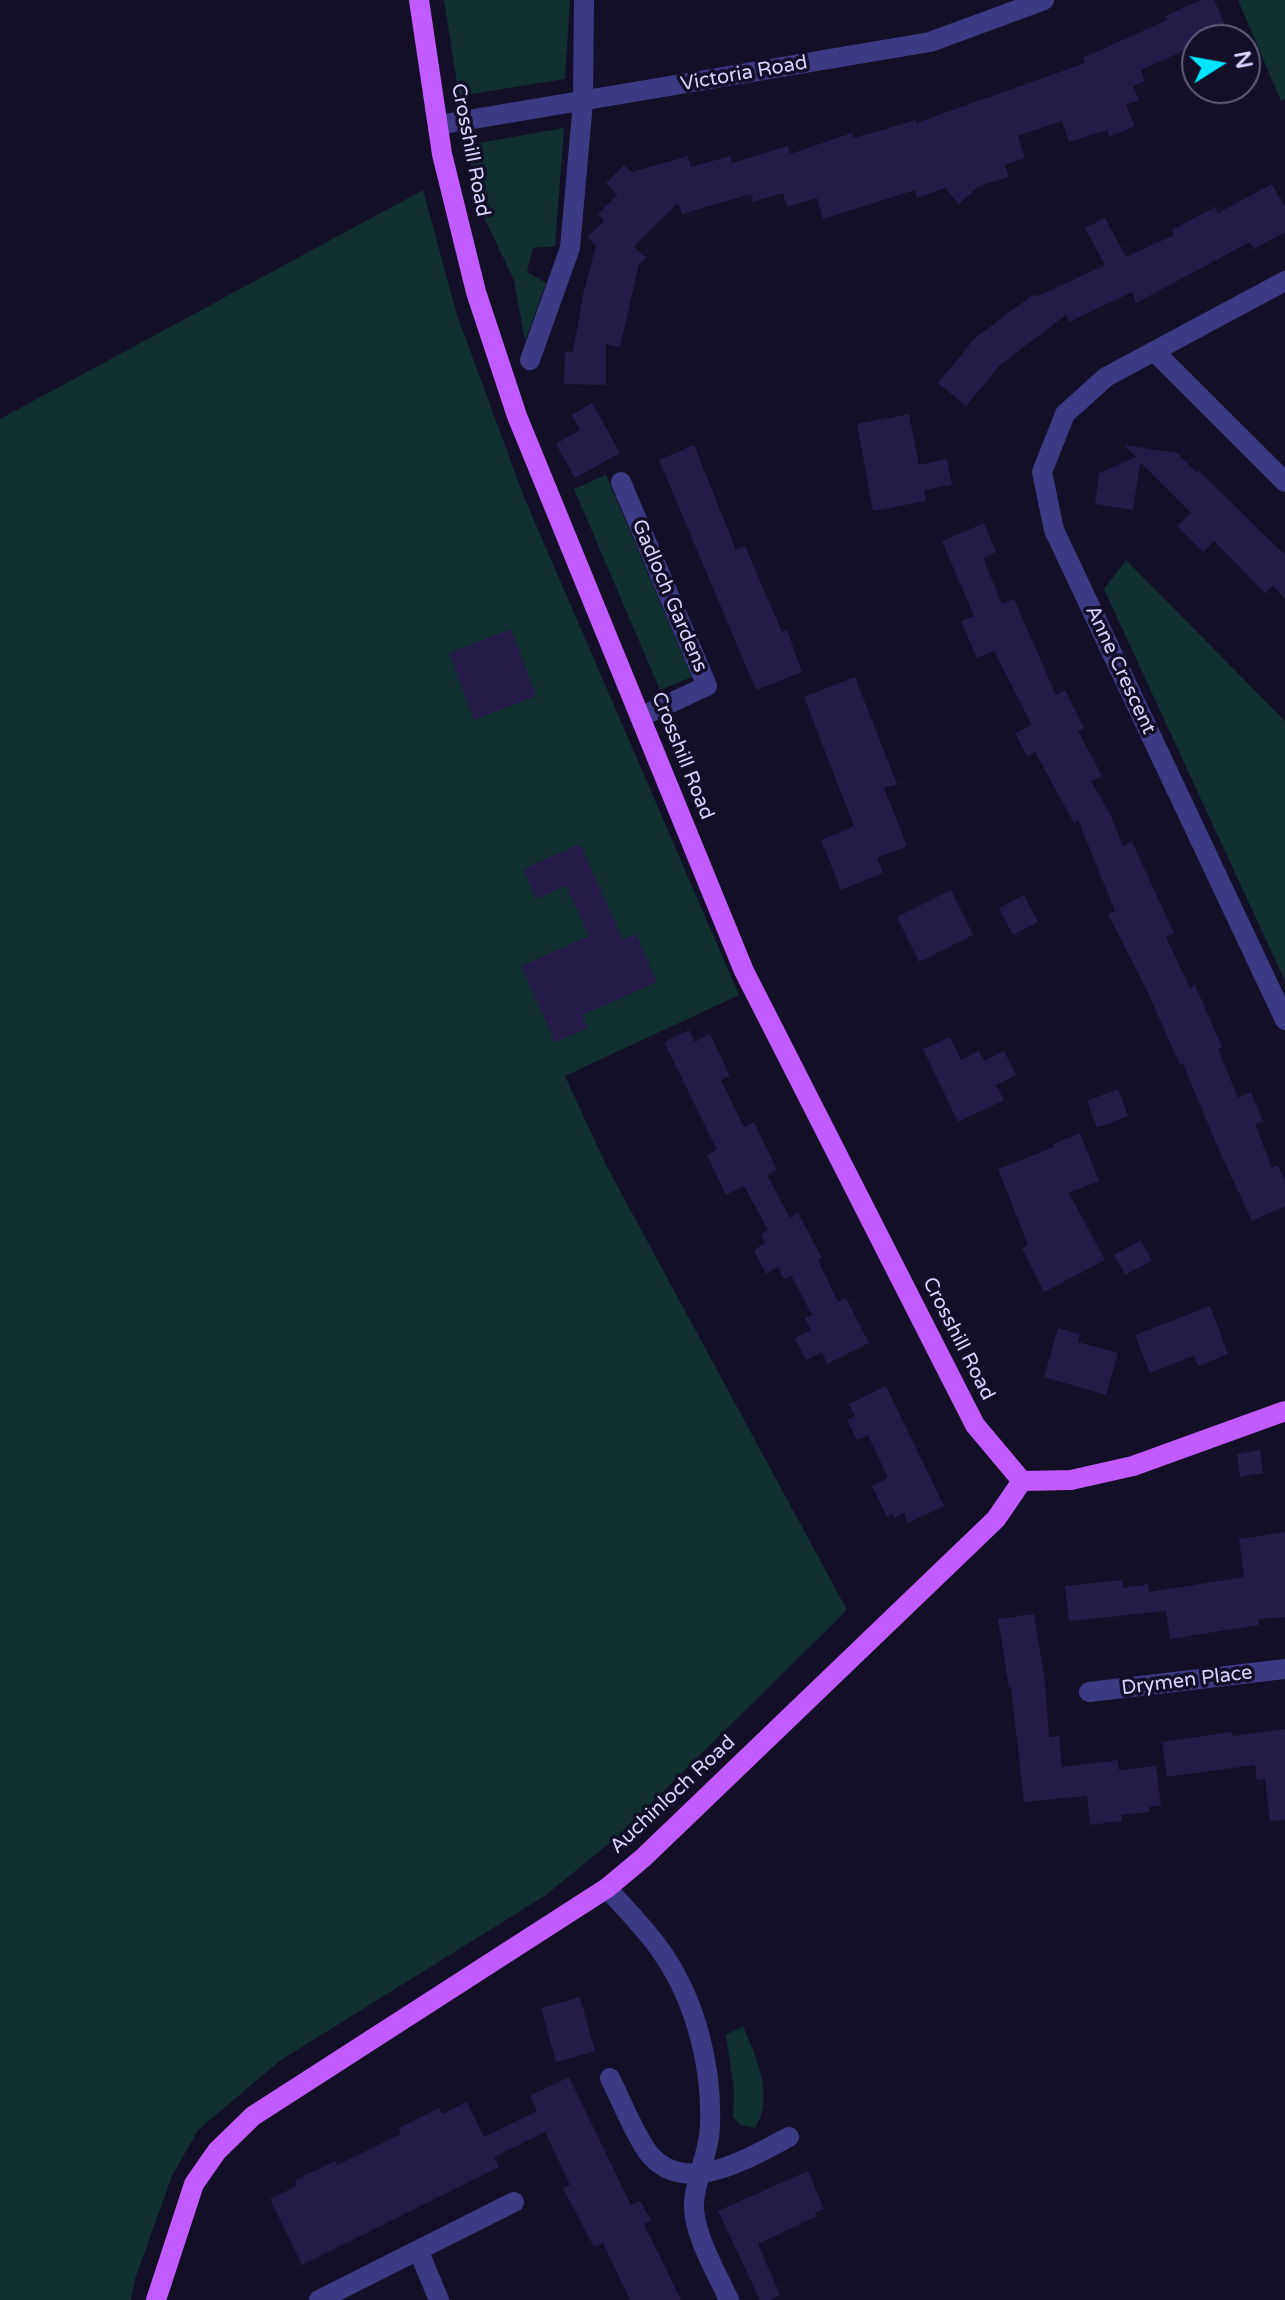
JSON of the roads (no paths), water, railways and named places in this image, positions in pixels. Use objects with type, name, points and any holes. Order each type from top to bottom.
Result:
[{"type":"main road","name":"Crosshill Road","points":[[419,0],[442,154],[476,292],[517,416],[744,971],[975,1425],[1022,1481]]},
{"type":"main road","points":[[1022,1481],[1071,1480],[1133,1466],[1285,1411]]},
{"type":"main road","name":"Auchinloch Road","points":[[156,2300],[194,2184],[217,2151],[253,2116],[607,1888],[654,1847],[996,1519],[1022,1481]]},
{"type":"street","points":[[530,360],[570,248],[583,102],[584,0]]},
{"type":"street","name":"Victoria Road","points":[[438,125],[930,42],[1044,0]]},
{"type":"street","name":"Anne Crescent","points":[[1285,281],[1106,377],[1065,414],[1042,472],[1054,530],[1285,1020]]},
{"type":"street","points":[[1155,352],[1285,482]]},
{"type":"street","name":"Gadloch Gardens","points":[[621,482],[707,686],[640,717]]},
{"type":"street","name":"Drymen Place","points":[[1089,1692],[1285,1669]]},
{"type":"street","points":[[607,1888],[664,1954],[685,1997],[701,2043],[709,2084],[711,2128],[699,2174],[694,2217],[729,2300]]},
{"type":"street","points":[[610,2078],[649,2153],[661,2165],[699,2174],[724,2170],[789,2137]]},
{"type":"street","points":[[319,2300],[514,2202]]},
{"type":"street","points":[[419,2252],[439,2300]]}]
